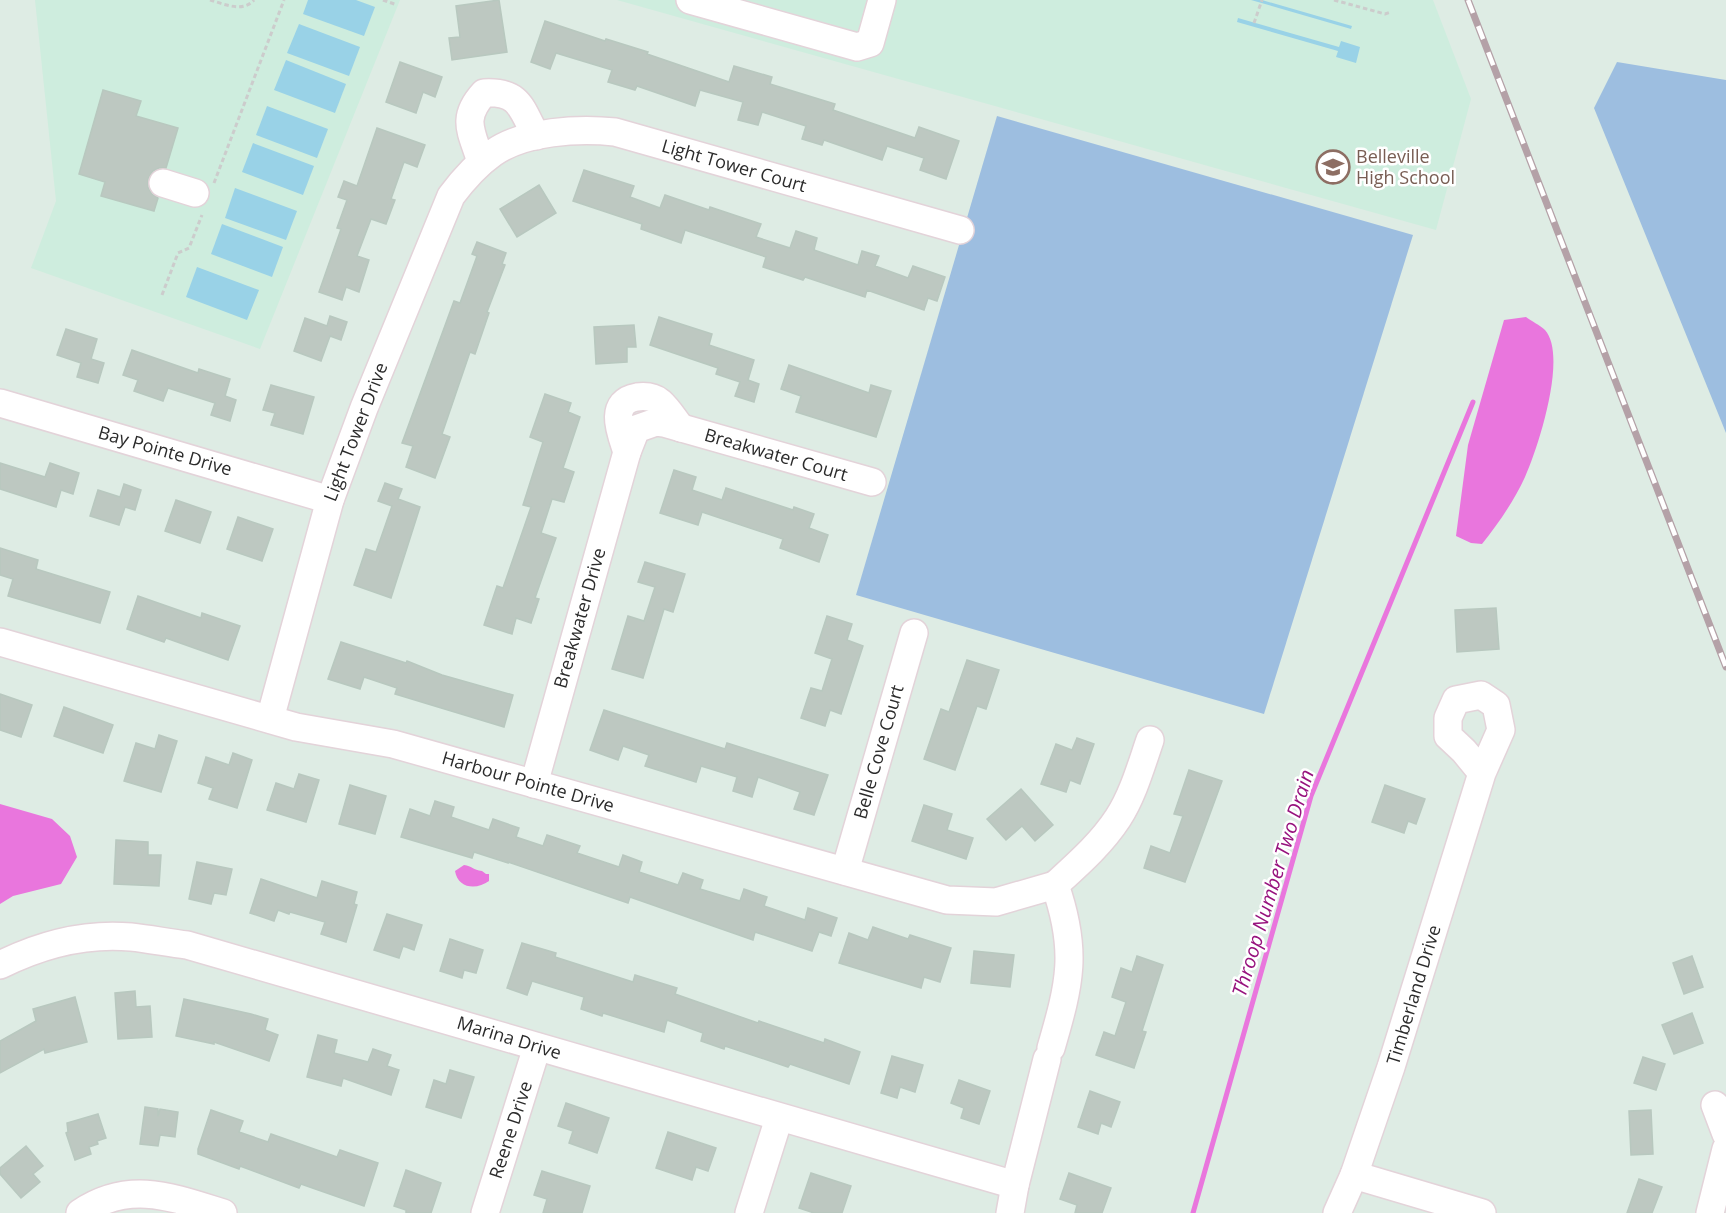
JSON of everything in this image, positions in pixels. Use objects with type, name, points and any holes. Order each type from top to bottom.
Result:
[{"type":"street","points":[[690,0],[858,47],[870,43],[882,0]]},
{"type":"street","points":[[482,162],[469,120],[473,106],[484,93],[502,92],[517,100],[536,136]]},
{"type":"street","name":"Light Tower Court","points":[[507,146],[536,136],[569,130],[592,129],[615,132],[960,230]]},
{"type":"street","name":"Light Tower Drive","points":[[270,719],[330,500],[364,408],[441,218],[451,196],[467,175],[494,152],[507,146]]},
{"type":"street","points":[[163,183],[205,194]]},
{"type":"street","name":"Bay Pointe Drive","points":[[0,403],[330,500]]},
{"type":"street","name":"Breakwater Court","points":[[627,452],[636,429],[656,422],[872,482]]},
{"type":"street","name":"Breakwater Drive","points":[[534,784],[627,452]]},
{"type":"street","name":"Belle Cove Court","points":[[845,871],[914,633]]},
{"type":"street","name":"Harbour Pointe Drive","points":[[0,642],[296,727],[393,744],[947,900],[996,902],[1055,885]]},
{"type":"street","points":[[1010,1213],[1015,1185],[1065,999],[1069,973],[1070,943],[1064,910],[1055,885],[1091,852],[1119,817],[1150,740]]},
{"type":"street","name":"Timberland Drive","points":[[1336,1213],[1354,1175],[1395,1056],[1482,773]]},
{"type":"street","name":"Marina Drive","points":[[0,965],[27,951],[91,937],[130,937],[176,944],[1015,1185]]},
{"type":"street","name":"Reene Drive","points":[[485,1213],[537,1047]]},
{"type":"street","points":[[1715,1105],[1726,1134]]},
{"type":"street","points":[[749,1213],[779,1118]]},
{"type":"street","points":[[1710,1213],[1726,1149]]},
{"type":"street","points":[[1354,1175],[1482,1213]]},
{"type":"street","points":[[80,1213],[90,1206],[137,1193],[161,1194],[223,1213]]},
{"type":"path","points":[[210,0],[242,7],[254,0]]},
{"type":"path","points":[[162,295],[178,253],[189,248],[205,194],[284,0]]},
{"type":"path","points":[[383,0],[396,5]]},
{"type":"path","points":[[1254,23],[1262,0]]},
{"type":"path","points":[[1334,0],[1385,14],[1391,12]]},
{"type":"shaded area","points":[[35,0],[400,0],[260,349],[31,268],[56,201]]},
{"type":"shaded area","points":[[308,0],[356,0],[375,7],[364,36],[303,14]]},
{"type":"shaded area","name":"Belleville High School","points":[[617,0],[1433,0],[1471,99],[1436,230]]},
{"type":"shaded area","points":[[1251,0],[1262,0],[1352,26],[1351,29]]},
{"type":"shaded area","points":[[1238,18],[1339,47],[1341,41],[1360,47],[1356,63],[1336,57],[1338,51],[1237,22]]},
{"type":"shaded area","points":[[299,24],[360,47],[349,76],[287,53]]},
{"type":"shaded area","points":[[286,60],[346,84],[335,113],[274,90]]},
{"type":"shaded area","points":[[1617,62],[1726,80],[1726,433],[1594,108]]},
{"type":"shaded area","points":[[267,106],[328,129],[317,158],[256,135]]},
{"type":"shaded area","points":[[997,116],[1413,235],[1264,714],[856,595]]},
{"type":"shaded area","points":[[253,143],[314,166],[303,195],[242,172]]},
{"type":"shaded area","points":[[235,188],[297,211],[286,240],[225,218]]},
{"type":"shaded area","points":[[222,224],[283,247],[272,277],[211,254]]},
{"type":"shaded area","points":[[197,267],[259,290],[247,320],[186,297]]},
{"type":"shaded area","points":[[1526,317],[1545,330],[1551,343],[1552,380],[1543,425],[1525,477],[1511,503],[1482,544],[1471,543],[1456,536],[1468,445],[1504,320]]},
{"type":"shaded area","points":[[0,804],[52,819],[70,836],[77,857],[61,884],[13,896],[0,904]]},
{"type":"shaded area","points":[[464,865],[489,874],[489,881],[474,887],[464,884],[455,871]]},
{"type":"building","points":[[499,0],[507,52],[452,60],[449,38],[460,37],[456,6]]},
{"type":"building","points":[[545,21],[605,41],[606,39],[648,52],[647,54],[729,82],[734,66],[772,77],[770,84],[835,104],[833,110],[915,138],[919,127],[959,141],[946,179],[920,170],[924,158],[887,146],[882,160],[824,140],[822,145],[802,139],[806,126],[762,112],[758,125],[738,120],[743,102],[700,90],[695,106],[637,86],[635,90],[608,82],[612,70],[556,53],[550,69],[531,62]]},
{"type":"building","points":[[400,62],[442,77],[435,97],[423,92],[416,113],[386,102]]},
{"type":"building","points":[[103,90],[141,101],[136,116],[178,128],[166,168],[153,171],[148,179],[148,187],[158,198],[154,211],[101,196],[105,182],[79,174]]},
{"type":"building","points":[[377,128],[425,145],[417,167],[404,162],[391,199],[395,200],[386,224],[371,219],[357,256],[369,260],[359,292],[346,287],[342,300],[319,292],[341,229],[337,228],[347,200],[338,197],[344,181],[357,186]]},
{"type":"building","points":[[584,170],[634,186],[630,197],[660,208],[665,195],[761,224],[756,237],[790,248],[796,231],[817,238],[814,250],[858,265],[862,251],[879,256],[875,266],[908,278],[913,266],[945,277],[937,301],[928,298],[924,310],[867,290],[865,297],[805,277],[803,280],[763,267],[766,257],[685,230],[681,243],[641,229],[642,224],[573,201]]},
{"type":"building","points":[[539,185],[556,213],[517,237],[500,209]]},
{"type":"building","points":[[477,242],[506,253],[502,264],[505,265],[487,312],[489,313],[475,354],[470,352],[442,434],[450,437],[435,478],[406,467],[413,446],[402,443],[454,301],[460,303],[477,256],[472,254]]},
{"type":"building","points":[[330,316],[347,322],[341,340],[330,336],[321,361],[294,351],[305,318],[327,326]]},
{"type":"building","points":[[659,317],[712,334],[709,345],[754,360],[748,380],[759,384],[754,402],[735,396],[740,382],[716,374],[718,368],[650,345]]},
{"type":"building","points":[[634,325],[636,347],[627,347],[627,362],[596,364],[594,327]]},
{"type":"building","points":[[66,329],[97,339],[91,359],[104,363],[98,383],[77,377],[81,363],[57,355]]},
{"type":"building","points":[[132,350],[198,373],[199,369],[230,379],[225,396],[236,400],[230,421],[211,415],[215,403],[168,388],[163,401],[134,391],[138,380],[123,375]]},
{"type":"building","points":[[789,365],[869,393],[871,385],[891,391],[876,437],[796,412],[801,396],[781,389]]},
{"type":"building","points":[[271,385],[314,397],[303,434],[271,425],[275,413],[263,410]]},
{"type":"building","points":[[545,394],[571,403],[568,412],[580,417],[563,468],[574,472],[564,502],[552,499],[541,533],[556,538],[535,598],[539,599],[531,623],[516,618],[512,634],[484,625],[497,586],[503,588],[531,507],[523,505],[543,442],[530,437]]},
{"type":"building","points":[[0,463],[45,477],[50,463],[79,473],[73,494],[61,490],[56,507],[0,489]]},
{"type":"building","points":[[674,470],[696,477],[692,490],[722,500],[726,488],[793,510],[794,507],[814,514],[809,528],[828,535],[819,562],[780,548],[783,539],[702,512],[698,525],[660,513]]},
{"type":"building","points":[[385,483],[402,489],[398,499],[420,507],[391,598],[354,585],[366,549],[376,552],[392,506],[378,501]]},
{"type":"building","points":[[124,484],[141,490],[135,510],[125,507],[119,525],[90,516],[98,490],[120,497]]},
{"type":"building","points":[[176,500],[211,512],[200,543],[165,531]]},
{"type":"building","points":[[238,517],[273,529],[262,561],[227,549]]},
{"type":"building","points":[[0,548],[38,560],[36,569],[110,592],[100,623],[8,596],[13,579],[0,575]]},
{"type":"building","points":[[645,562],[685,574],[673,612],[664,609],[643,678],[612,669],[628,616],[644,621],[655,587],[638,582]]},
{"type":"building","points":[[138,596],[201,618],[202,613],[240,626],[228,660],[166,638],[164,642],[127,629]]},
{"type":"building","points":[[1496,608],[1499,649],[1457,652],[1455,610]]},
{"type":"building","points":[[827,616],[852,624],[847,640],[863,646],[841,714],[830,710],[825,726],[801,718],[811,688],[822,691],[832,659],[815,653]]},
{"type":"building","points":[[341,642],[513,695],[504,727],[395,694],[397,688],[364,677],[360,689],[328,679]]},
{"type":"building","points":[[967,660],[999,670],[986,709],[977,706],[955,770],[924,759],[941,709],[949,712]]},
{"type":"building","points":[[0,694],[32,705],[21,737],[0,730]]},
{"type":"building","points":[[64,707],[113,725],[103,753],[54,736]]},
{"type":"building","points":[[604,710],[725,749],[727,743],[828,775],[814,815],[794,809],[800,792],[758,777],[752,797],[733,791],[737,777],[701,766],[696,782],[645,766],[649,755],[623,746],[618,760],[590,750]]},
{"type":"building","points":[[159,735],[177,741],[161,792],[124,781],[136,743],[155,749]]},
{"type":"building","points":[[1077,738],[1094,744],[1080,784],[1070,780],[1066,792],[1041,784],[1056,744],[1072,750]]},
{"type":"building","points":[[233,753],[252,760],[237,808],[209,799],[213,788],[198,783],[206,757],[229,765]]},
{"type":"building","points":[[1189,770],[1222,781],[1185,882],[1144,868],[1151,846],[1170,853],[1183,816],[1174,814]]},
{"type":"building","points":[[299,774],[319,780],[306,822],[267,810],[276,783],[294,789]]},
{"type":"building","points":[[350,785],[386,796],[375,834],[339,824]]},
{"type":"building","points":[[1385,785],[1425,799],[1416,824],[1408,821],[1404,833],[1372,822]]},
{"type":"building","points":[[1021,789],[1053,825],[1035,841],[1022,826],[1006,840],[987,819]]},
{"type":"building","points":[[435,801],[454,807],[451,817],[489,830],[493,819],[519,828],[516,837],[543,846],[547,835],[580,846],[577,853],[619,867],[623,855],[642,862],[639,872],[678,885],[683,873],[703,880],[700,889],[740,901],[744,889],[767,897],[764,906],[805,920],[808,908],[837,918],[831,936],[819,932],[812,951],[755,932],[753,940],[630,897],[628,903],[474,852],[472,858],[401,837],[410,809],[430,816]]},
{"type":"building","points":[[924,805],[952,814],[947,830],[973,838],[966,859],[912,841]]},
{"type":"building","points":[[116,840],[148,842],[148,855],[161,855],[159,886],[114,884]]},
{"type":"building","points":[[197,862],[232,869],[226,895],[214,893],[211,904],[189,899]]},
{"type":"building","points":[[261,879],[317,898],[322,881],[357,892],[354,904],[357,905],[346,942],[321,934],[325,922],[278,910],[274,921],[250,913]]},
{"type":"building","points":[[387,914],[422,925],[414,950],[403,946],[399,958],[374,950]]},
{"type":"building","points":[[873,927],[908,939],[910,935],[951,948],[940,982],[924,977],[921,988],[839,963],[849,933],[868,940]]},
{"type":"building","points":[[450,939],[483,950],[476,973],[464,970],[462,978],[440,971]]},
{"type":"building","points":[[522,943],[556,953],[555,957],[633,982],[635,975],[677,988],[675,994],[758,1023],[759,1021],[824,1043],[825,1039],[860,1052],[849,1084],[790,1064],[788,1067],[725,1046],[724,1049],[701,1041],[703,1033],[667,1020],[664,1032],[603,1013],[602,1016],[581,1009],[584,997],[532,981],[527,995],[507,988]]},
{"type":"building","points":[[974,951],[1014,955],[1010,987],[971,983]]},
{"type":"building","points":[[1137,956],[1163,965],[1142,1031],[1146,1032],[1134,1068],[1096,1055],[1104,1032],[1115,1036],[1126,1002],[1112,997],[1121,968],[1132,972]]},
{"type":"building","points":[[1692,956],[1703,987],[1684,994],[1673,963]]},
{"type":"building","points":[[135,991],[136,1007],[150,1006],[152,1037],[118,1039],[115,993]]},
{"type":"building","points":[[75,997],[87,1042],[45,1053],[44,1049],[0,1073],[0,1041],[36,1021],[33,1009]]},
{"type":"building","points":[[184,999],[268,1019],[265,1030],[278,1035],[269,1061],[214,1042],[214,1044],[176,1036]]},
{"type":"building","points":[[1692,1013],[1703,1043],[1674,1054],[1662,1025]]},
{"type":"building","points":[[318,1035],[337,1040],[334,1053],[368,1062],[373,1049],[391,1055],[387,1066],[399,1070],[391,1095],[343,1078],[341,1086],[307,1077]]},
{"type":"building","points":[[892,1056],[923,1065],[915,1092],[900,1087],[897,1098],[881,1093]]},
{"type":"building","points":[[1643,1057],[1665,1064],[1656,1090],[1634,1083]]},
{"type":"building","points":[[450,1070],[474,1077],[461,1118],[426,1107],[434,1080],[446,1084]]},
{"type":"building","points":[[959,1080],[990,1091],[979,1124],[961,1118],[964,1108],[951,1103]]},
{"type":"building","points":[[1090,1091],[1120,1102],[1111,1127],[1101,1123],[1098,1134],[1078,1127]]},
{"type":"building","points":[[566,1103],[609,1118],[597,1153],[569,1143],[573,1131],[558,1126]]},
{"type":"building","points":[[145,1107],[158,1109],[158,1116],[160,1109],[178,1112],[175,1137],[160,1135],[158,1146],[140,1144]]},
{"type":"building","points":[[211,1110],[243,1121],[239,1132],[268,1142],[271,1134],[337,1157],[340,1150],[378,1163],[364,1206],[301,1184],[299,1188],[240,1166],[239,1169],[198,1154]]},
{"type":"building","points":[[1651,1110],[1653,1154],[1631,1155],[1629,1111]]},
{"type":"building","points":[[98,1114],[106,1138],[89,1147],[91,1154],[75,1160],[66,1133],[68,1132],[67,1123]]},
{"type":"building","points":[[668,1132],[716,1148],[708,1171],[696,1167],[692,1180],[656,1168]]},
{"type":"building","points":[[26,1146],[43,1166],[33,1174],[40,1182],[21,1198],[0,1174],[0,1168]]},
{"type":"building","points":[[406,1170],[441,1183],[431,1213],[406,1213],[406,1210],[394,1206]]},
{"type":"building","points":[[542,1171],[590,1186],[582,1213],[543,1213],[547,1199],[534,1195]]},
{"type":"building","points":[[811,1173],[851,1186],[842,1213],[814,1213],[799,1208]]},
{"type":"building","points":[[1069,1173],[1111,1188],[1102,1213],[1075,1213],[1077,1205],[1060,1199]]},
{"type":"building","points":[[1639,1179],[1662,1187],[1652,1213],[1627,1213]]},
{"type":"waterway","name":"Throop Number Two Drain","points":[[1193,1213],[1311,796],[1473,402]]},
{"type":"railway","points":[[1468,0],[1726,667]]},
{"type":"place","name":"Belleville High School","points":[[1333,167]]}]
